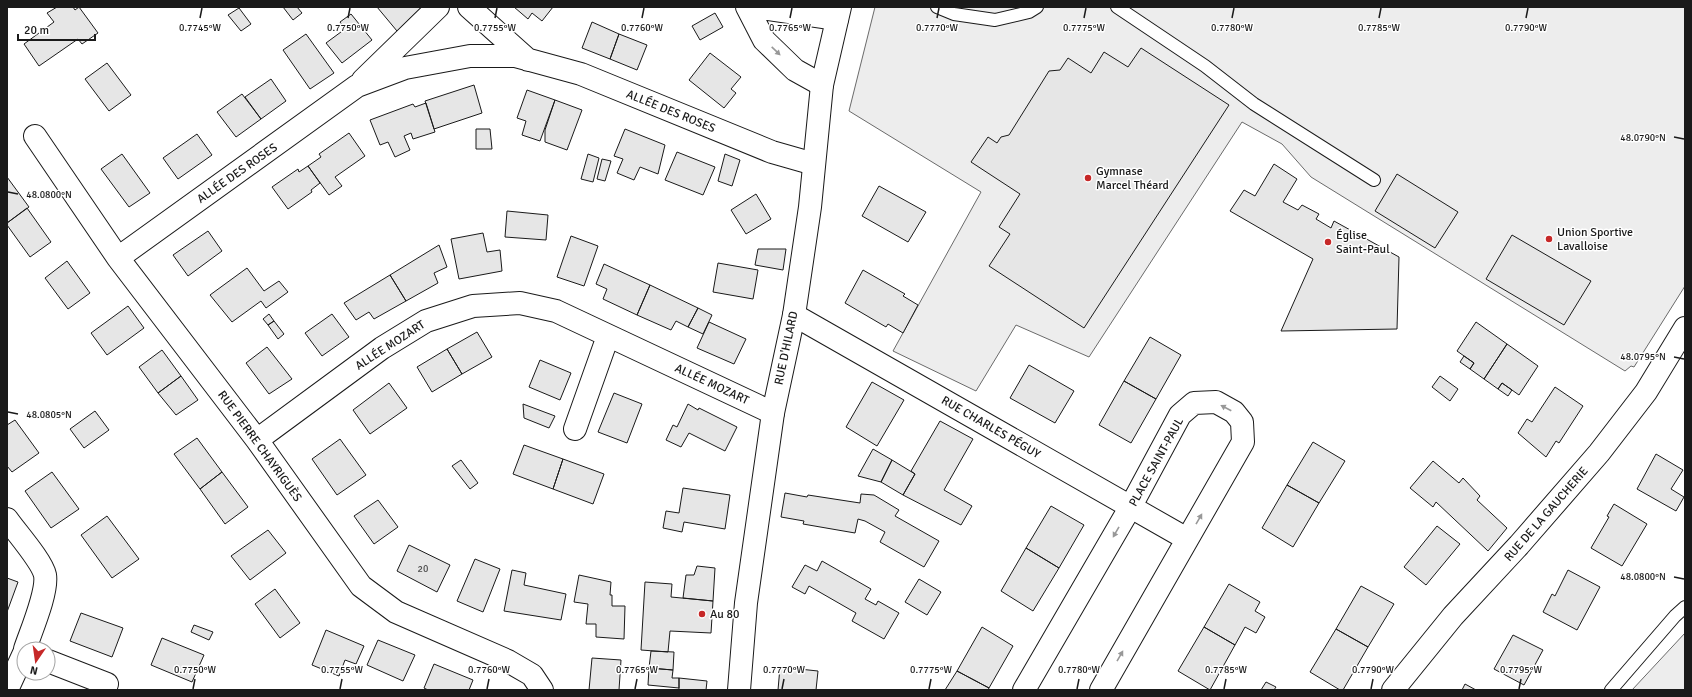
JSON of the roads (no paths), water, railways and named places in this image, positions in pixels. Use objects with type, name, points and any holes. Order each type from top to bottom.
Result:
[{"type":"street","name":"ALLÉE DES ROSES","points":[[118,258],[298,130],[356,86],[438,7]]},
{"type":"street","name":"ALLÉE DES ROSES","points":[[469,7],[528,60]]},
{"type":"street","points":[[747,7],[764,40],[795,70],[822,85]]},
{"type":"street","points":[[754,7],[838,13]]},
{"type":"street","name":"RUE D'HILARD","points":[[739,690],[746,603],[773,413],[794,315],[810,207],[822,85],[838,13]]},
{"type":"street","name":"ALLÉE DES ROSES","points":[[356,86],[406,68],[470,56],[515,56],[581,74],[772,152],[814,164]]},
{"type":"street","name":"RUE PIERRE CHAYRIGUÈS","points":[[35,136],[118,258],[257,440],[361,586],[396,612],[508,661],[532,675],[542,690]]},
{"type":"street","name":"ALLÉE MOZART","points":[[257,440],[382,348],[426,321],[473,306],[520,302],[556,311],[773,413]]},
{"type":"street","name":"RUE CHARLES PÉGUY","points":[[794,315],[1187,539]]},
{"type":"street","name":"RUE DE LA GAUCHERIE","points":[[1393,690],[1453,616],[1519,545],[1599,453],[1646,392],[1685,328]]},
{"type":"street","points":[[575,429],[608,336]]},
{"type":"street","name":"PLACE SAINT-PAUL","points":[[1024,690],[1131,506],[1180,415],[1194,403],[1216,402],[1234,412],[1242,422],[1243,442],[1100,690]]},
{"type":"street","points":[[7,519],[38,561],[45,574],[46,587],[28,641]]},
{"type":"street","points":[[56,664],[107,684],[104,690]]},
{"type":"street","points":[[8,690],[16,672]]},
{"type":"lane","points":[[937,7],[954,14],[995,20],[1029,12],[1037,7]]},
{"type":"lane","points":[[1116,7],[1205,66],[1254,104],[1374,180]]},
{"type":"lane","points":[[1611,690],[1675,616],[1685,607]]},
{"type":"place","name":"Gymnase Marcel Théard","points":[[1088,178]]},
{"type":"place","name":"Union Sportive Lavalloise","points":[[1549,239]]},
{"type":"place","name":"Église Saint-Paul","points":[[1328,242]]},
{"type":"place","name":"Au 80","points":[[702,614]]}]
